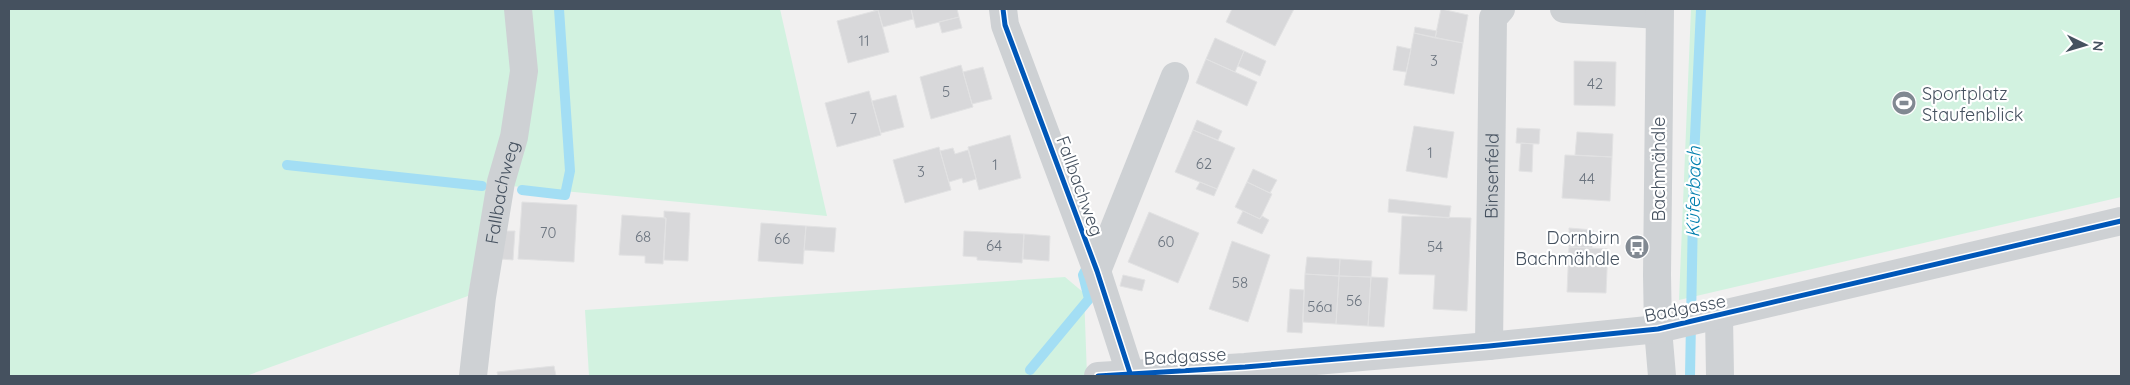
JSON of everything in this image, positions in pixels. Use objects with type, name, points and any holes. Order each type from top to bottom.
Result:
[{"type":"street","name":"Fallbachweg","points":[[473,376],[484,287],[502,182],[514,137],[524,71],[518,9]]},
{"type":"street","name":"Fallbachweg","points":[[1003,9],[1005,26],[1097,271],[1130,373]]},
{"type":"street","name":"Binsenfeld","points":[[1489,346],[1493,18],[1501,9]]},
{"type":"street","points":[[1564,9],[1660,12]]},
{"type":"street","name":"Bachmähdle","points":[[1660,12],[1657,144],[1689,322],[1720,376]]},
{"type":"street","points":[[1097,271],[1175,76]]},
{"type":"street","name":"Badgasse","points":[[1098,376],[1130,373],[1245,371],[1489,346],[1689,322],[2121,221]]},
{"type":"street","points":[[1662,376],[1689,322]]},
{"type":"green space","points":[[9,9],[780,9],[827,216],[489,184],[468,296],[246,376],[9,376]]},
{"type":"green space","name":"Sportplatz Staufenblick","points":[[1691,9],[2121,9],[2121,197],[1679,300]]},
{"type":"green space","points":[[1065,277],[1084,293],[1087,376],[589,376],[585,310]]},
{"type":"building","points":[[874,9],[911,9],[913,19],[883,27],[878,10],[874,11]]},
{"type":"building","points":[[911,9],[957,9],[959,17],[916,28]]},
{"type":"building","points":[[1232,9],[1294,9],[1275,46],[1226,22]]},
{"type":"building","points":[[1441,9],[1468,15],[1463,43],[1435,38]]},
{"type":"building","points":[[878,10],[889,52],[848,63],[837,21]]},
{"type":"building","points":[[959,17],[962,28],[942,33],[939,22]]},
{"type":"building","points":[[1415,27],[1437,31],[1435,38],[1414,33]]},
{"type":"building","points":[[1414,33],[1463,43],[1454,94],[1404,85]]},
{"type":"building","points":[[1215,38],[1244,51],[1235,72],[1206,59]]},
{"type":"building","points":[[1397,46],[1411,49],[1406,72],[1393,70]]},
{"type":"building","points":[[1244,51],[1266,61],[1260,76],[1238,66]]},
{"type":"building","points":[[1206,59],[1257,82],[1247,106],[1196,83]]},
{"type":"building","points":[[1574,61],[1616,62],[1615,106],[1574,105]]},
{"type":"building","points":[[961,65],[973,107],[931,119],[920,77]]},
{"type":"building","points":[[983,67],[992,99],[972,104],[963,72]]},
{"type":"building","points":[[869,91],[881,135],[837,147],[825,103]]},
{"type":"building","points":[[896,95],[904,127],[881,133],[872,101]]},
{"type":"building","points":[[1197,120],[1222,131],[1218,140],[1193,130]]},
{"type":"building","points":[[1414,126],[1454,132],[1447,178],[1406,171]]},
{"type":"building","points":[[1517,128],[1540,129],[1539,144],[1516,143]]},
{"type":"building","points":[[1193,130],[1235,148],[1217,189],[1175,172]]},
{"type":"building","points":[[1577,132],[1613,134],[1612,157],[1575,155]]},
{"type":"building","points":[[1010,135],[1021,178],[979,190],[968,147]]},
{"type":"building","points":[[1521,143],[1533,144],[1532,172],[1519,171]]},
{"type":"building","points":[[939,147],[951,190],[905,203],[893,160]]},
{"type":"building","points":[[953,148],[955,154],[968,150],[976,179],[963,183],[962,178],[949,182],[940,151]]},
{"type":"building","points":[[1565,155],[1612,157],[1610,201],[1562,198]]},
{"type":"building","points":[[1253,169],[1277,180],[1270,193],[1247,182]]},
{"type":"building","points":[[1200,182],[1217,189],[1214,196],[1196,189]]},
{"type":"building","points":[[1247,182],[1272,194],[1260,219],[1235,207]]},
{"type":"building","points":[[1389,199],[1451,206],[1449,218],[1388,212]]},
{"type":"building","points":[[522,202],[577,205],[574,262],[518,259]]},
{"type":"building","points":[[664,211],[690,213],[688,261],[664,260],[666,218],[664,218]]},
{"type":"building","points":[[1243,211],[1260,219],[1262,216],[1269,220],[1262,234],[1237,223]]},
{"type":"building","points":[[1149,212],[1199,233],[1178,283],[1128,262]]},
{"type":"building","points":[[622,215],[666,218],[663,264],[645,263],[645,256],[619,255]]},
{"type":"building","points":[[1402,216],[1471,218],[1467,311],[1433,309],[1435,275],[1399,274]]},
{"type":"building","points":[[761,223],[806,226],[803,264],[758,261]]},
{"type":"building","points":[[806,226],[836,228],[834,252],[804,250]]},
{"type":"building","points":[[1569,228],[1593,230],[1592,248],[1569,247]]},
{"type":"building","points":[[503,231],[515,231],[513,260],[501,259]]},
{"type":"building","points":[[964,231],[1024,234],[1022,263],[977,260],[977,257],[963,256]]},
{"type":"building","points":[[1024,234],[1050,236],[1049,261],[1023,259]]},
{"type":"building","points":[[1232,241],[1270,255],[1248,322],[1209,309]]},
{"type":"building","points":[[1569,247],[1608,249],[1606,293],[1567,292]]},
{"type":"building","points":[[1307,257],[1340,259],[1339,276],[1305,274]]},
{"type":"building","points":[[1340,259],[1372,261],[1371,277],[1339,276]]},
{"type":"building","points":[[1305,274],[1339,276],[1336,324],[1303,322]]},
{"type":"building","points":[[1123,275],[1145,280],[1142,291],[1120,286]]},
{"type":"building","points":[[1339,276],[1371,277],[1368,326],[1336,324]]},
{"type":"building","points":[[1371,277],[1388,278],[1384,327],[1368,326]]},
{"type":"building","points":[[1290,289],[1304,290],[1302,333],[1287,332]]},
{"type":"building","points":[[554,366],[556,376],[498,376],[497,372]]},
{"type":"waterway","points":[[522,190],[565,195],[570,171],[559,9]]},
{"type":"waterway","name":"Küferbach","points":[[1690,376],[1694,158],[1701,9]]},
{"type":"waterway","points":[[287,165],[482,186]]},
{"type":"waterway","points":[[1030,370],[1089,299],[1083,275],[1085,271]]},
{"type":"cycle path","points":[[1003,9],[1005,25],[1097,271],[1130,373]]},
{"type":"cycle path","points":[[1098,376],[1245,367],[1658,329],[2121,221]]},
{"type":"place","name":"Sportplatz Staufenblick","points":[[1904,103]]},
{"type":"place","name":"Dornbirn Bachmähdle","points":[[1637,247]]}]
